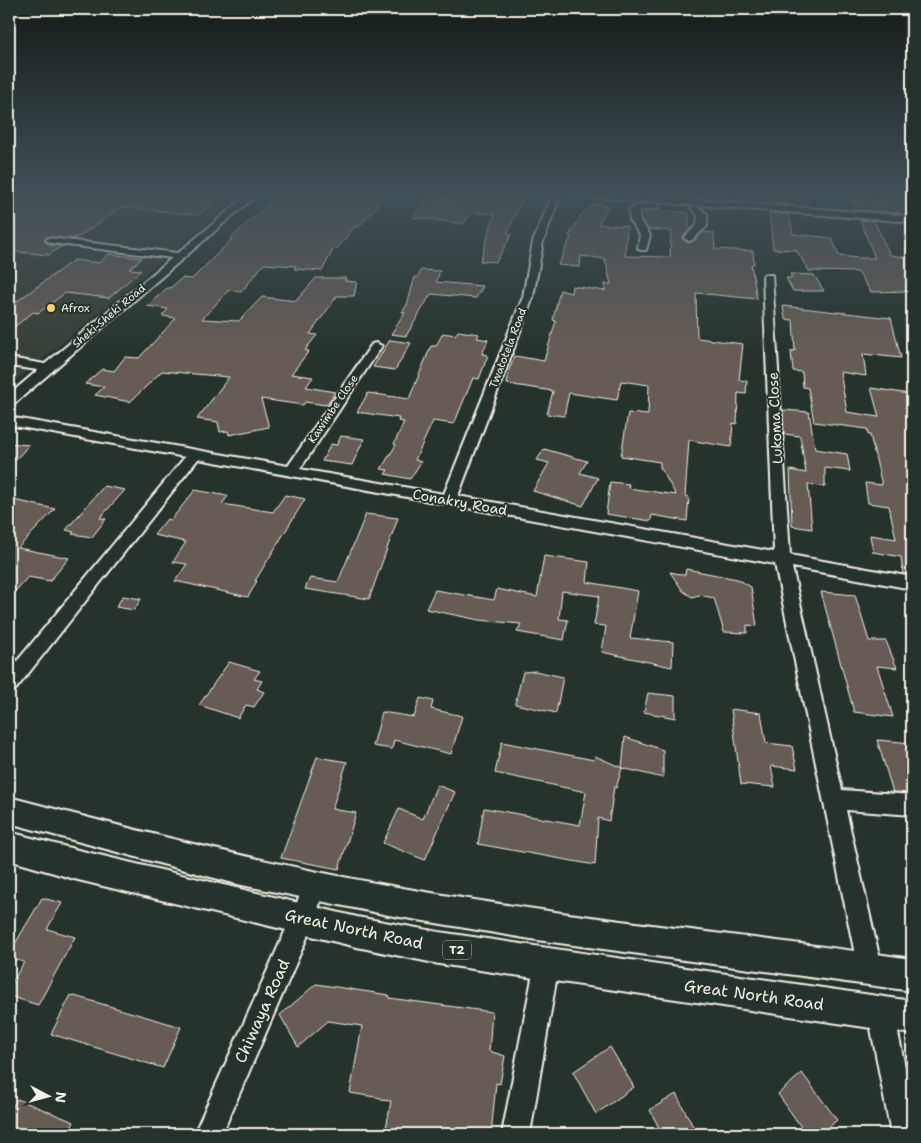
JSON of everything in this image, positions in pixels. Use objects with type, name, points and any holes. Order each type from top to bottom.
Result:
[{"type":"main road","points":[[9,810],[114,838],[314,886],[509,920],[912,975]]},
{"type":"main road","name":"Great North Road","points":[[9,846],[78,865],[303,919],[439,948],[912,1018]]},
{"type":"street","points":[[102,246],[180,256]]},
{"type":"street","name":"Sheki-Sheki Road","points":[[9,401],[192,246]]},
{"type":"street","name":"Twatotela Road","points":[[449,500],[528,297],[537,246]]},
{"type":"street","name":"Lukoma Close","points":[[768,277],[782,560],[870,969]]},
{"type":"street","name":"Kawimbe Close","points":[[291,472],[376,346]]},
{"type":"street","points":[[9,362],[47,368]]},
{"type":"street","name":"Conakry Road","points":[[9,421],[912,583]]},
{"type":"street","points":[[9,684],[195,454]]},
{"type":"street","points":[[834,799],[912,806]]},
{"type":"street","name":"Chiwaya Road","points":[[208,1134],[303,919],[314,886]]},
{"type":"street","points":[[516,1134],[547,963]]},
{"type":"street","points":[[881,1013],[905,1134]]},
{"type":"shaded area","name":"Afrox","points":[[9,246],[179,246],[9,387]]},
{"type":"building","points":[[9,246],[62,246],[49,255],[9,251]]},
{"type":"building","points":[[225,246],[339,246],[337,249],[334,248],[322,271],[294,269],[296,266],[264,264],[241,292],[229,290],[202,319],[239,321],[262,297],[296,301],[316,278],[346,278],[345,281],[357,282],[354,296],[337,296],[310,334],[317,335],[305,350],[309,351],[291,374],[313,377],[306,387],[335,392],[326,405],[305,402],[303,405],[261,399],[269,427],[229,435],[228,431],[220,432],[218,422],[197,419],[229,377],[162,371],[130,402],[95,395],[104,387],[85,384],[102,369],[114,371],[125,357],[139,358],[176,318],[162,316],[168,309],[147,306],[167,288],[170,288],[182,278],[192,279]]},
{"type":"building","points":[[485,246],[505,246],[496,262],[480,261]]},
{"type":"building","points":[[567,246],[626,246],[625,256],[670,257],[670,246],[715,246],[715,249],[753,251],[754,264],[751,264],[757,299],[696,293],[697,338],[743,344],[739,380],[747,381],[746,394],[738,393],[737,424],[733,423],[731,447],[689,440],[685,496],[689,497],[687,521],[652,515],[651,521],[606,514],[610,482],[629,484],[628,488],[676,495],[660,467],[660,462],[621,456],[628,413],[648,415],[649,385],[621,381],[617,400],[569,393],[564,416],[547,414],[553,391],[507,384],[509,370],[515,356],[544,361],[556,321],[553,320],[560,290],[571,293],[572,286],[605,291],[605,284],[611,284],[605,259],[581,256],[580,267],[558,265]]},
{"type":"building","points":[[773,246],[835,246],[839,256],[875,258],[870,246],[886,246],[890,255],[912,258],[912,286],[905,286],[909,291],[871,292],[858,272],[809,271],[796,250],[773,249]]},
{"type":"building","points":[[109,254],[142,258],[129,269],[141,270],[109,298],[65,293],[38,313],[33,312],[9,331],[9,307],[74,260],[99,263]]},
{"type":"building","points":[[421,270],[440,271],[436,282],[483,286],[476,298],[431,294],[406,336],[391,334],[405,313],[402,312],[407,305],[415,277],[418,277]]},
{"type":"building","points":[[790,274],[814,275],[824,291],[793,291],[786,278],[792,278]]},
{"type":"building","points":[[783,306],[891,318],[901,358],[863,354],[866,376],[840,372],[847,412],[879,417],[871,388],[909,394],[912,404],[912,575],[903,574],[901,557],[873,552],[870,535],[896,539],[889,506],[868,503],[865,483],[882,485],[870,435],[868,435],[867,429],[814,422],[808,388],[803,387],[802,372],[793,371],[791,351],[795,351],[793,320],[785,319]]},
{"type":"building","points":[[458,331],[479,334],[477,338],[488,340],[482,354],[488,355],[479,379],[473,378],[454,424],[433,421],[415,460],[421,462],[410,479],[385,474],[388,470],[381,469],[396,445],[394,444],[404,422],[398,421],[399,418],[357,412],[368,393],[409,399],[431,346],[436,346],[443,333],[455,335]]},
{"type":"building","points":[[390,340],[411,343],[395,370],[373,367]]},
{"type":"building","points":[[783,410],[809,412],[815,449],[847,454],[850,471],[825,468],[825,487],[808,484],[812,529],[792,526],[790,470],[806,473],[800,436],[784,434]]},
{"type":"building","points":[[341,436],[364,439],[352,465],[322,461],[331,444],[337,445]]},
{"type":"building","points":[[9,443],[29,445],[9,467]]},
{"type":"building","points":[[544,449],[587,461],[580,473],[598,478],[583,506],[533,491],[549,463],[537,460]]},
{"type":"building","points":[[104,486],[125,490],[100,518],[106,519],[92,537],[72,534],[74,532],[66,530]]},
{"type":"building","points":[[195,490],[228,496],[222,504],[273,512],[285,495],[305,499],[255,581],[257,581],[248,597],[175,581],[187,564],[173,562],[186,542],[154,535],[167,519],[171,520]]},
{"type":"building","points":[[9,499],[55,509],[18,548],[69,558],[50,581],[28,577],[9,598]]},
{"type":"building","points":[[366,514],[398,518],[369,599],[305,589],[310,578],[338,582]]},
{"type":"building","points":[[544,556],[589,562],[587,582],[638,591],[630,638],[673,642],[672,667],[602,652],[606,626],[594,625],[599,596],[562,591],[559,619],[568,620],[564,640],[517,632],[521,624],[479,620],[426,609],[435,590],[494,600],[497,589],[537,597]]},
{"type":"building","points":[[686,569],[737,579],[751,587],[757,626],[747,625],[747,633],[724,632],[714,598],[699,595],[692,597],[683,591],[670,572],[685,575]]},
{"type":"building","points":[[821,592],[855,595],[869,641],[886,641],[897,668],[877,666],[893,717],[854,712]]},
{"type":"building","points":[[123,596],[141,599],[134,610],[116,607]]},
{"type":"building","points":[[229,662],[260,671],[254,679],[262,681],[257,689],[264,692],[254,707],[246,705],[238,718],[199,705]]},
{"type":"building","points":[[535,671],[563,677],[556,713],[515,704],[523,672]]},
{"type":"building","points":[[648,693],[675,696],[675,718],[644,712]]},
{"type":"building","points":[[420,698],[433,701],[431,709],[462,716],[451,754],[394,740],[392,749],[373,746],[382,712],[414,717]]},
{"type":"building","points":[[731,709],[761,713],[766,743],[792,746],[797,769],[771,766],[775,787],[741,784]]},
{"type":"building","points":[[625,737],[663,750],[663,778],[622,768]]},
{"type":"building","points":[[877,740],[912,743],[912,793],[893,792]]},
{"type":"building","points":[[502,742],[594,760],[595,756],[622,768],[616,788],[614,787],[609,821],[598,818],[595,865],[478,844],[484,808],[580,825],[586,792],[495,773]]},
{"type":"building","points":[[317,757],[347,762],[332,809],[356,813],[339,869],[281,858]]},
{"type":"building","points":[[437,785],[455,792],[425,860],[383,843],[399,809],[423,819]]},
{"type":"building","points":[[42,898],[62,903],[47,929],[75,937],[38,1005],[9,996],[9,988],[24,962],[9,958],[9,954]]},
{"type":"building","points":[[316,984],[389,995],[389,998],[492,1012],[489,1051],[505,1056],[500,1084],[496,1083],[491,1134],[385,1134],[391,1101],[350,1093],[362,1026],[328,1021],[298,1047],[280,1015]]},
{"type":"building","points":[[71,995],[181,1027],[163,1068],[51,1034]]},
{"type":"building","points":[[610,1047],[634,1087],[596,1114],[573,1072]]},
{"type":"building","points":[[802,1073],[837,1120],[821,1134],[806,1134],[778,1094]]},
{"type":"building","points":[[676,1094],[697,1134],[662,1134],[650,1110]]},
{"type":"building","points":[[17,1099],[74,1122],[68,1134],[9,1134],[9,1113]]},
{"type":"place","name":"Afrox","points":[[51,308]]}]
